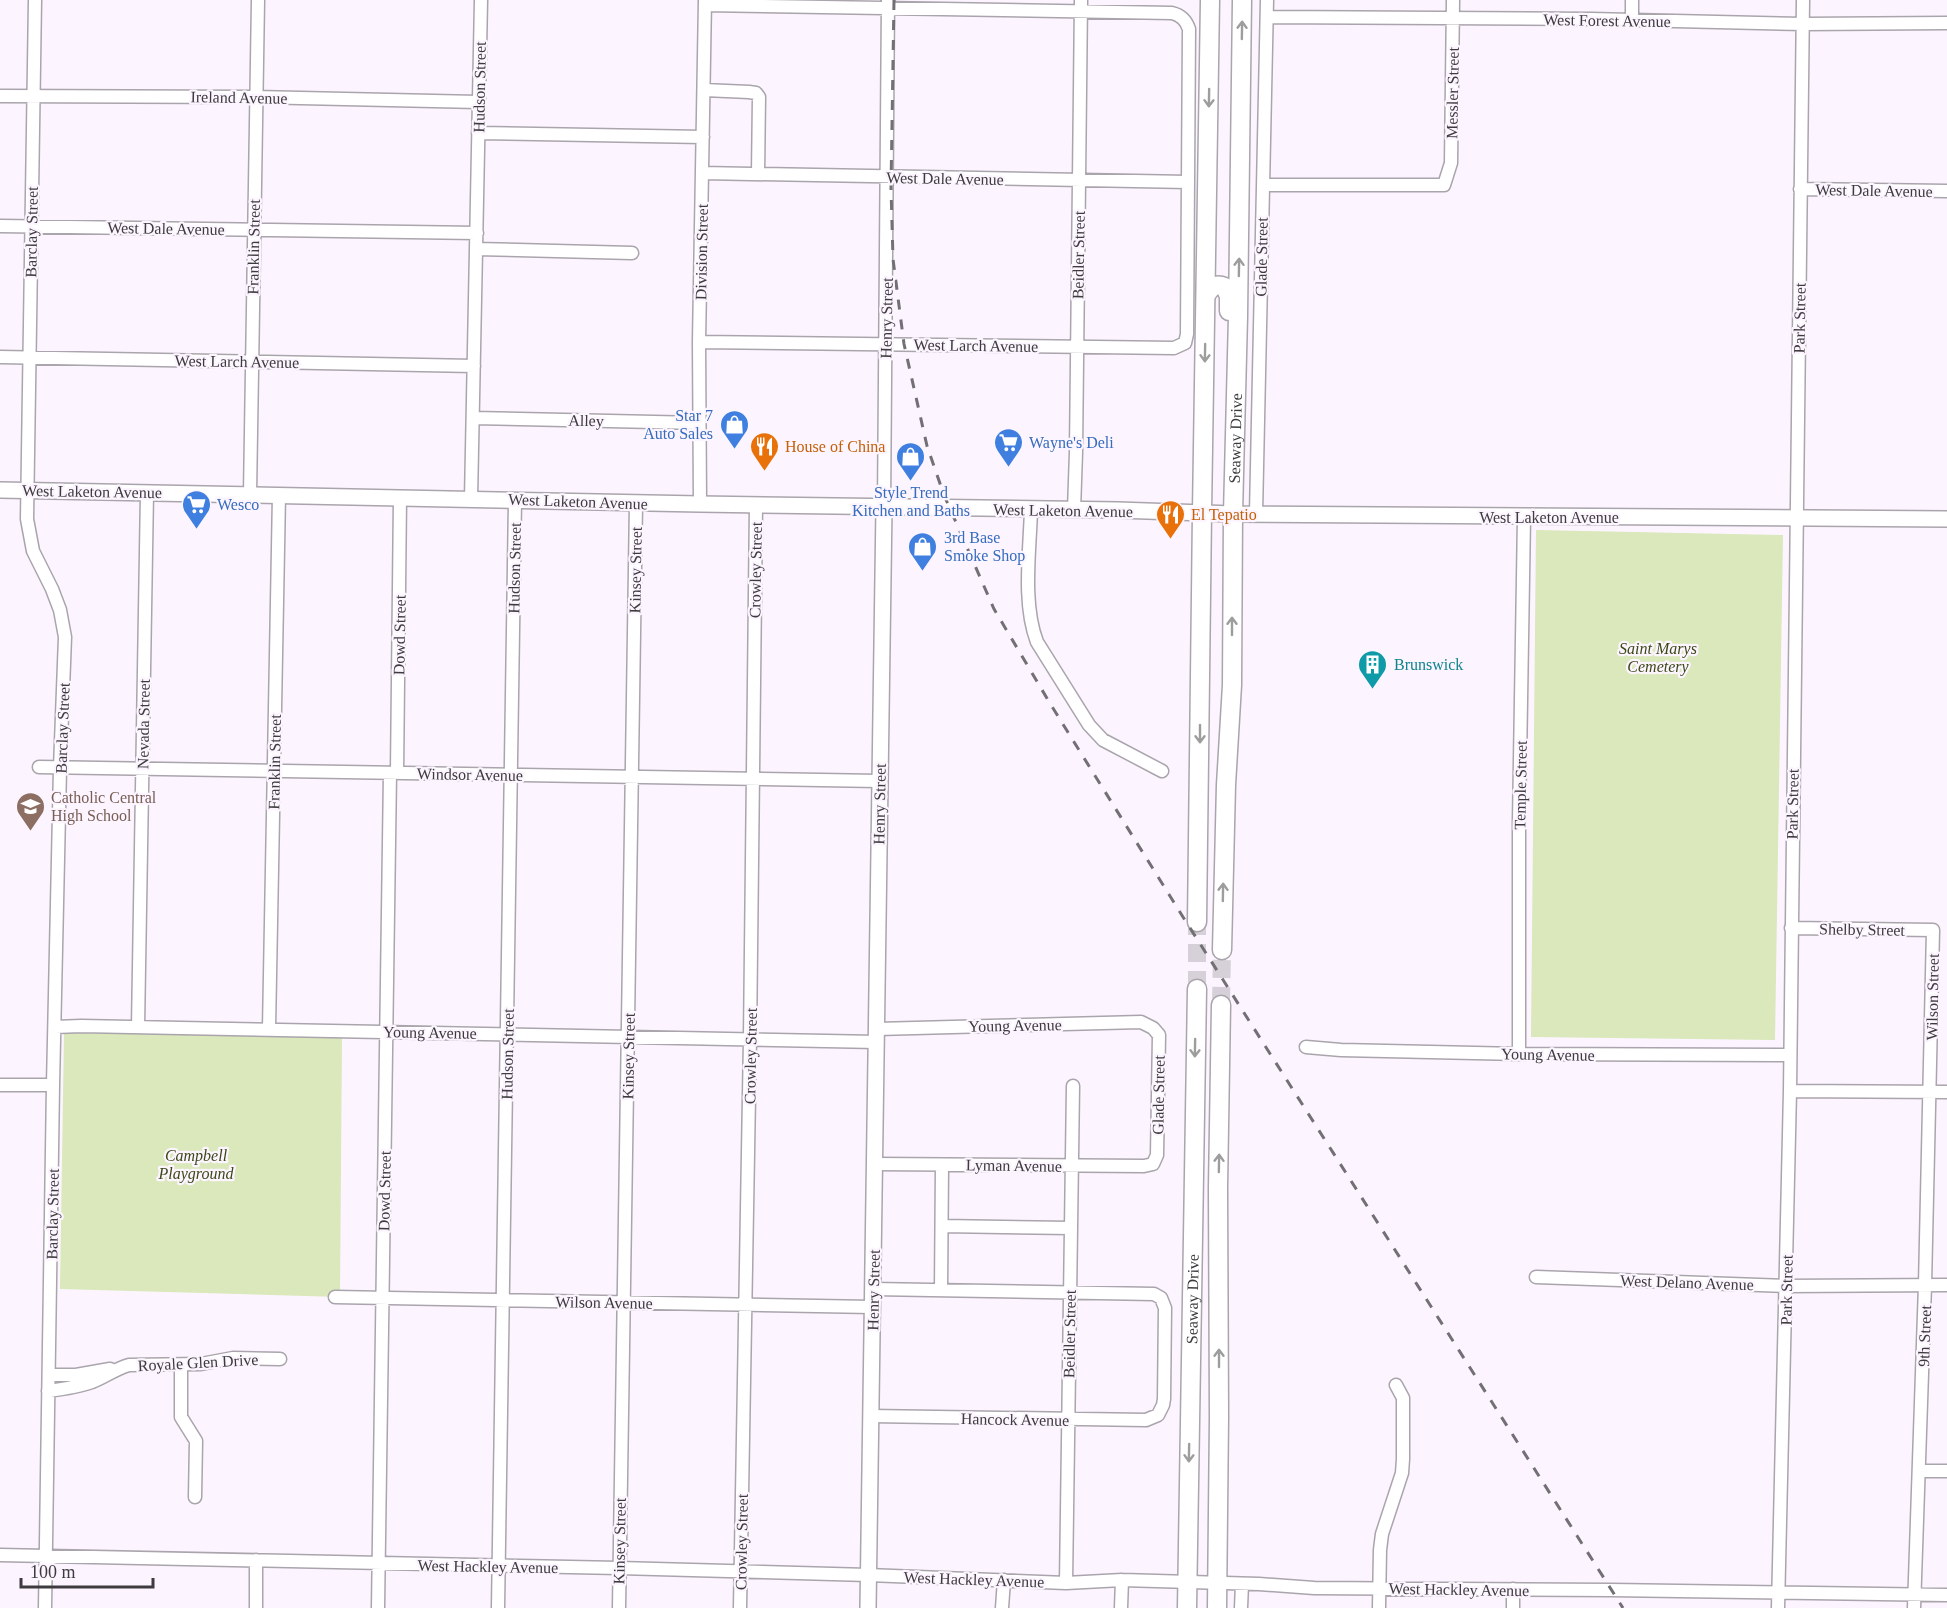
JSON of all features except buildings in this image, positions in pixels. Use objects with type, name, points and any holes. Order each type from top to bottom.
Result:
[{"type":"highway","name":"Seaway Drive","points":[[1197,922],[1210,0]]},
{"type":"highway","points":[[1218,0],[1217,68],[1222,74],[1228,76],[1241,67]]},
{"type":"highway","name":"Seaway Drive","points":[[1222,950],[1226,785],[1232,685],[1233,491],[1242,0]]},
{"type":"highway","points":[[1206,295],[1211,288],[1218,285],[1225,287],[1229,296],[1226,477],[1233,491]]},
{"type":"highway","points":[[1201,534],[1208,549],[1207,700],[1210,705],[1214,708],[1221,706],[1232,685]]},
{"type":"highway","name":"Seaway Drive","points":[[1187,1607],[1197,989]]},
{"type":"highway","name":"Seaway Drive","points":[[1216,1608],[1221,1005]]},
{"type":"highway","points":[[1190,1395],[1195,1389],[1204,1388],[1211,1394],[1212,1551],[1218,1564]]},
{"type":"main road","name":"West Laketon Avenue","points":[[0,490],[1233,514],[1797,516],[1947,519]]},
{"type":"main road","name":"Henry Street","points":[[868,1608],[884,507]]},
{"type":"street","name":"Barclay Street","points":[[35,0],[27,519],[33,551],[60,610],[65,637],[53,1085],[45,1608]]},
{"type":"street","name":"Franklin Street","points":[[250,494],[258,0]]},
{"type":"street","name":"Hudson Street","points":[[471,499],[480,249],[477,233],[481,0]]},
{"type":"street","name":"Glade Street","points":[[1256,514],[1267,0]]},
{"type":"street","name":"Messler Street","points":[[1263,185],[1444,185],[1451,163],[1453,0]]},
{"type":"street","points":[[1632,0],[1632,20]]},
{"type":"street","name":"Park Street","points":[[1778,1608],[1790,1091],[1803,0]]},
{"type":"street","points":[[707,4],[1081,6],[1172,13],[1181,16],[1189,29],[1188,182]]},
{"type":"street","name":"Division Street","points":[[700,504],[699,342],[707,4]]},
{"type":"street","name":"Henry Street","points":[[884,507],[888,5]]},
{"type":"street","name":"Beidler Street","points":[[1074,510],[1081,6]]},
{"type":"street","name":"West Forest Avenue","points":[[1267,17],[1803,24],[1947,23]]},
{"type":"street","points":[[704,90],[750,92],[756,93],[759,97],[758,174]]},
{"type":"street","name":"Ireland Avenue","points":[[0,96],[256,97],[478,102]]},
{"type":"street","points":[[478,133],[703,136]]},
{"type":"street","name":"West Dale Avenue","points":[[703,173],[1188,182]]},
{"type":"street","name":"West Larch Avenue","points":[[699,342],[1174,348],[1181,346],[1185,343],[1187,334],[1188,182]]},
{"type":"street","name":"West Dale Avenue","points":[[1800,189],[1947,191]]},
{"type":"street","name":"West Dale Avenue","points":[[0,226],[477,233]]},
{"type":"street","points":[[480,249],[632,253]]},
{"type":"street","name":"West Larch Avenue","points":[[0,357],[474,366]]},
{"type":"street","name":"Alley","points":[[473,418],[699,423]]},
{"type":"street","name":"Nevada Street","points":[[138,1027],[147,492]]},
{"type":"street","name":"Franklin Street","points":[[269,1029],[279,495]]},
{"type":"street","name":"Dowd Street","points":[[378,1608],[387,1032],[400,497]]},
{"type":"street","name":"Hudson Street","points":[[498,1608],[515,500]]},
{"type":"street","name":"Kinsey Street","points":[[619,1608],[636,503]]},
{"type":"street","name":"Crowley Street","points":[[740,1608],[756,504]]},
{"type":"street","points":[[1031,509],[1030,602],[1033,631],[1037,642],[1089,725],[1103,740],[1162,771]]},
{"type":"street","name":"Temple Street","points":[[1519,1054],[1519,822],[1524,516]]},
{"type":"street","name":"Windsor Avenue","points":[[39,768],[879,782]]},
{"type":"street","name":"Shelby Street","points":[[1791,928],[1933,930]]},
{"type":"street","name":"Wilson Street","points":[[1930,1063],[1933,930]]},
{"type":"street","name":"Young Avenue","points":[[55,1027],[750,1039],[1142,1022],[1153,1028]]},
{"type":"street","name":"Glade Street","points":[[1153,1028],[1159,1035],[1157,1155],[1153,1164]]},
{"type":"street","name":"Young Avenue","points":[[1306,1047],[1341,1050],[1519,1054],[1789,1055]]},
{"type":"street","name":"9th Street","points":[[1914,1608],[1930,1063]]},
{"type":"street","points":[[0,1085],[53,1085]]},
{"type":"street","name":"Beidler Street","points":[[1066,1583],[1073,1086]]},
{"type":"street","points":[[1790,1091],[1947,1092]]},
{"type":"street","name":"Lyman Avenue","points":[[875,1164],[1144,1166],[1153,1164]]},
{"type":"street","points":[[941,1290],[942,1165]]},
{"type":"street","points":[[942,1226],[1071,1228]]},
{"type":"street","name":"West Delano Avenue","points":[[1536,1277],[1786,1286],[1947,1286]]},
{"type":"street","points":[[873,1289],[1070,1292]]},
{"type":"street","name":"Hancock Avenue","points":[[870,1416],[1146,1420],[1158,1415],[1164,1399],[1165,1308],[1161,1298],[1149,1293],[1070,1292]]},
{"type":"street","name":"Wilson Avenue","points":[[335,1297],[872,1307]]},
{"type":"street","name":"Royale Glen Drive","points":[[48,1390],[78,1387],[93,1382],[117,1368],[129,1365],[201,1364],[233,1358],[280,1359]]},
{"type":"street","points":[[181,1365],[181,1417],[196,1441],[195,1497]]},
{"type":"street","points":[[48,1376],[76,1375],[117,1368]]},
{"type":"street","points":[[1379,1608],[1382,1534],[1402,1473],[1403,1398],[1396,1385]]},
{"type":"street","points":[[1919,1471],[1947,1471]]},
{"type":"street","name":"West Hackley Avenue","points":[[0,1555],[619,1568],[1066,1583],[1122,1580],[1314,1588],[1947,1595]]},
{"type":"street","points":[[256,1560],[256,1608]]},
{"type":"street","points":[[1002,1608],[1004,1580]]},
{"type":"street","points":[[1121,1608],[1122,1580]]},
{"type":"street","points":[[1241,1608],[1242,1584]]},
{"type":"street","points":[[1513,1589],[1513,1608]]},
{"type":"green space","name":"Saint Marys Cemetery","points":[[1536,530],[1783,535],[1775,1040],[1531,1037]]},
{"type":"green space","name":"Campbell Playground","points":[[64,1033],[342,1037],[340,1297],[60,1289]]},
{"type":"tunnel","points":[[1197,922],[1197,989]]},
{"type":"tunnel","points":[[1221,1005],[1222,950]]},
{"type":"railway","points":[[894,0],[891,188],[893,259],[904,344],[927,446],[944,495],[994,609],[1183,917],[1623,1608]]},
{"type":"place","name":"Star 7 Auto Sales","points":[[734,450]]},
{"type":"place","name":"Wayne's Deli","points":[[1008,468]]},
{"type":"place","name":"House of China","points":[[764,472]]},
{"type":"place","name":"Style Trend Kitchen and Baths","points":[[911,482]]},
{"type":"place","name":"Wesco","points":[[196,530]]},
{"type":"place","name":"El Tepatio","points":[[1170,540]]},
{"type":"place","name":"3rd Base Smoke Shop","points":[[923,572]]},
{"type":"place","name":"Brunswick","points":[[1373,690]]},
{"type":"place","name":"Catholic Central High School","points":[[30,832]]}]
